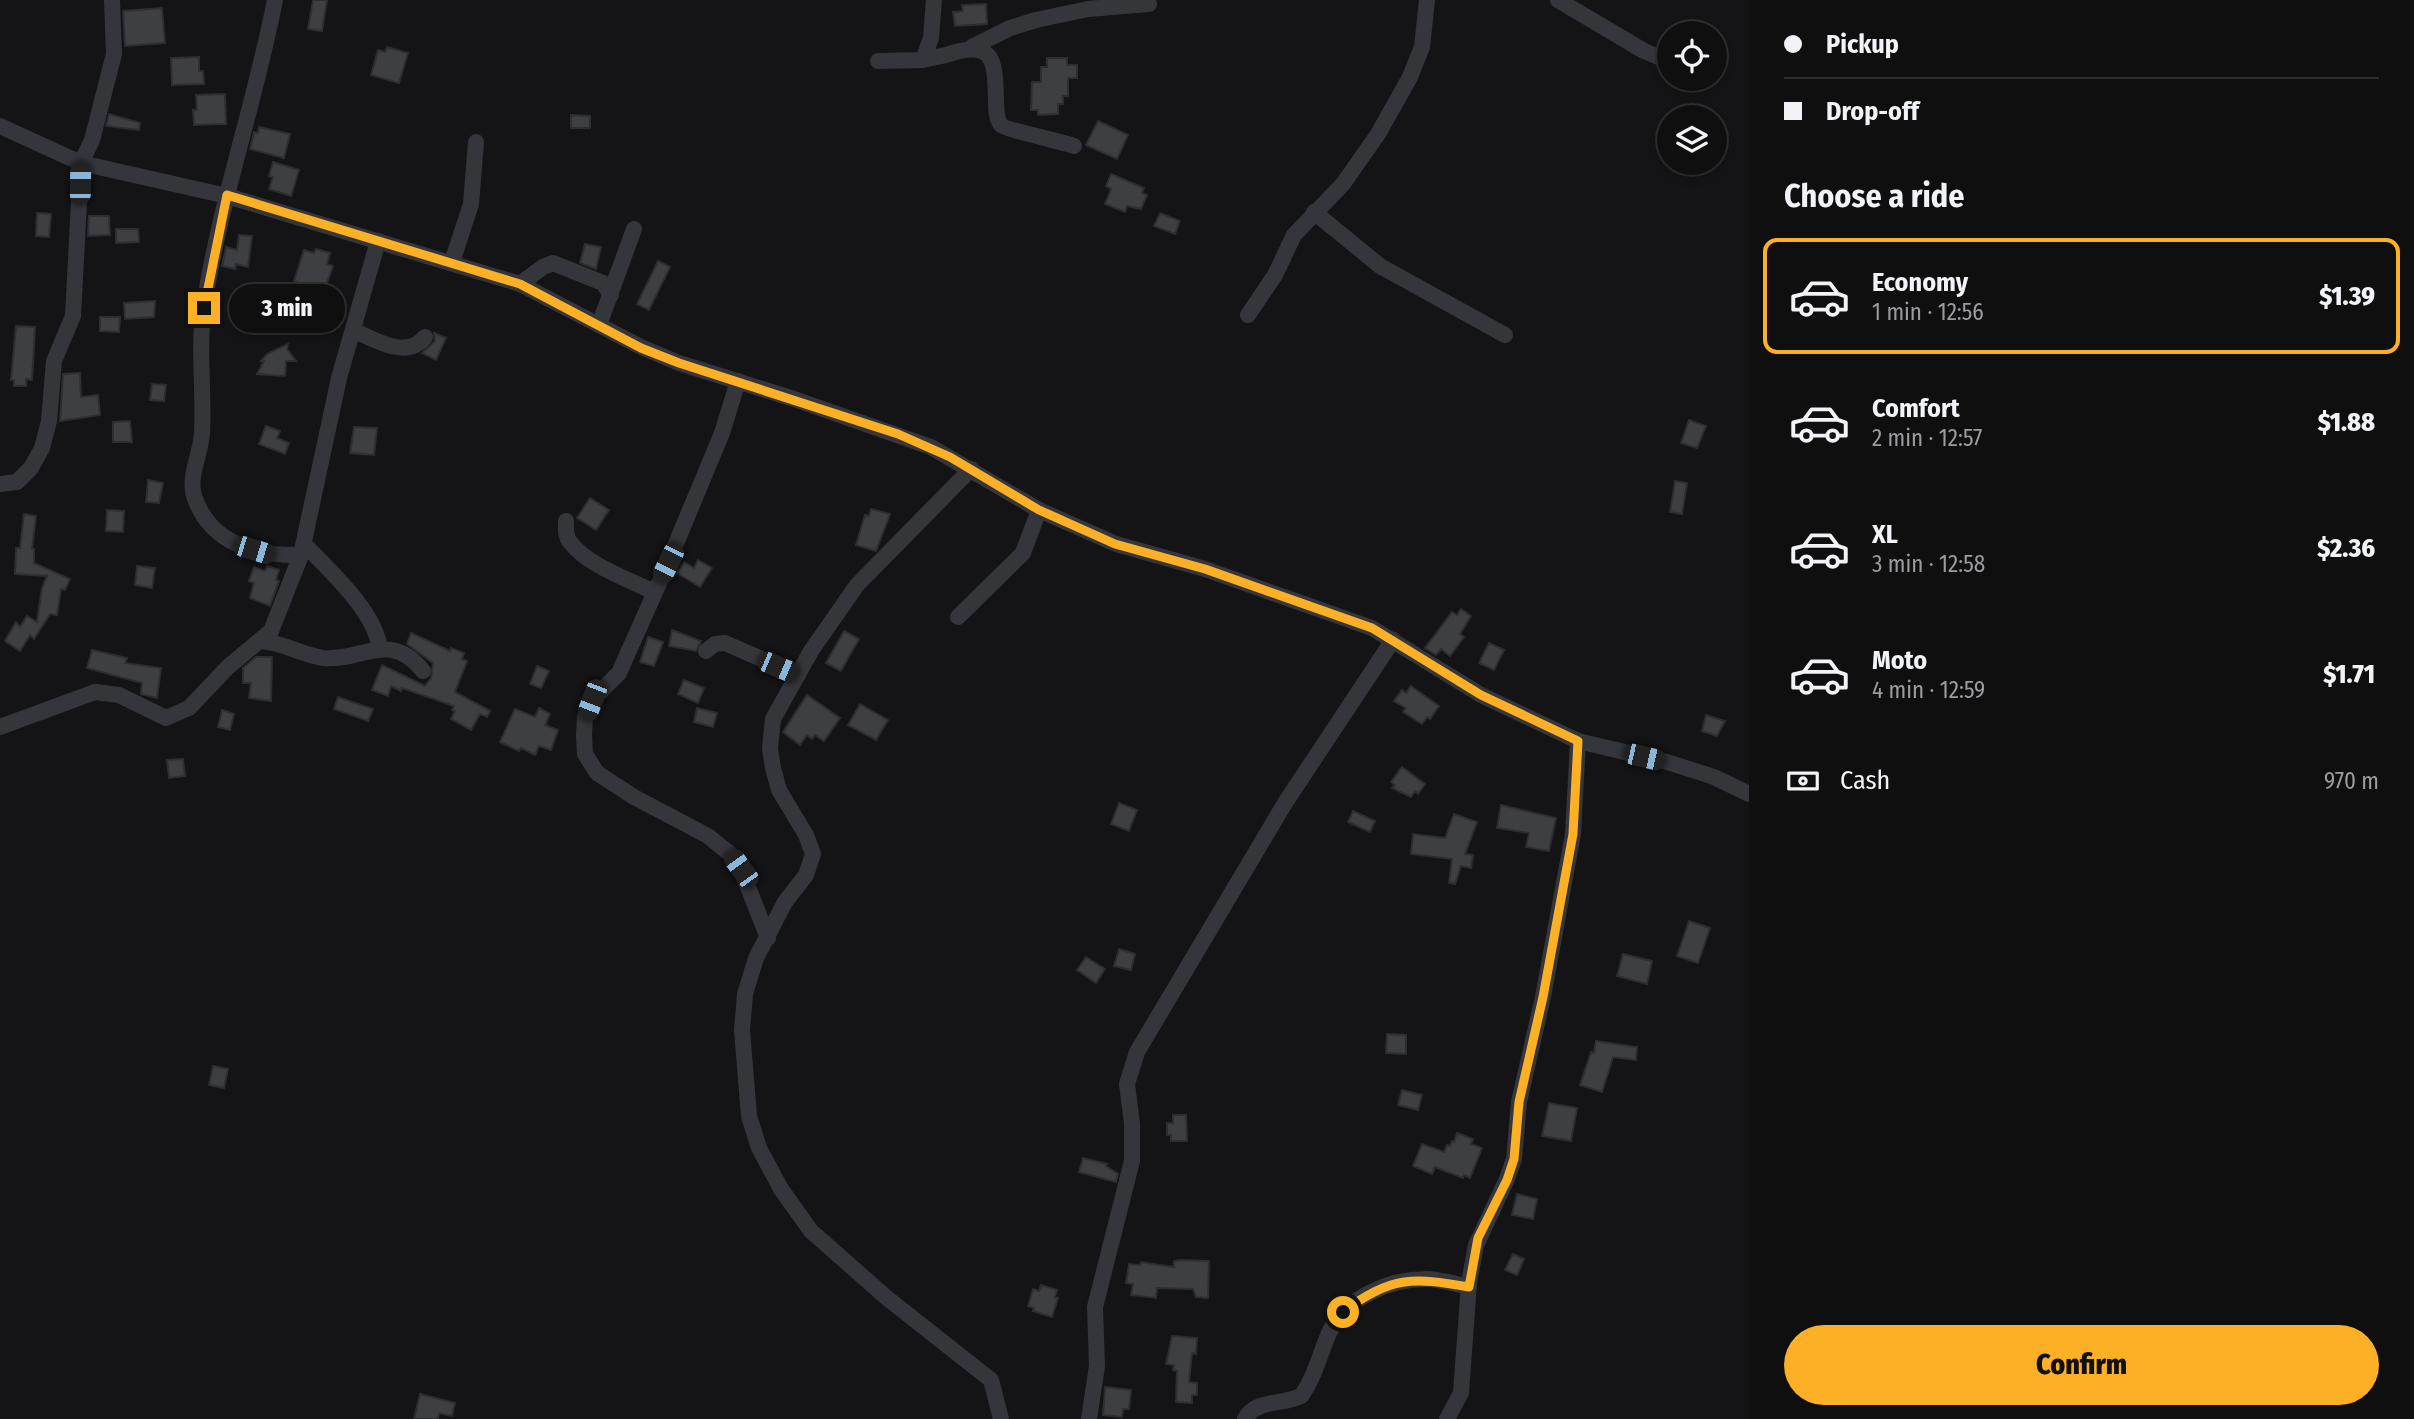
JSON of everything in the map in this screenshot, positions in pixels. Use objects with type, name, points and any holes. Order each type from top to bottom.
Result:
[{"type":"street","points":[[0,484],[17,482],[30,468],[42,448],[49,421],[54,361],[73,316],[81,163],[92,140],[114,54],[112,0]]},
{"type":"street","points":[[275,0],[267,42],[227,195],[204,308],[202,435],[192,488],[195,499],[213,529],[224,539],[273,555],[302,549]]},
{"type":"street","points":[[923,60],[931,38],[934,0]]},
{"type":"street","points":[[1248,315],[1275,275],[1294,235],[1343,184],[1378,134],[1410,77],[1422,47],[1427,0]]},
{"type":"street","points":[[1558,0],[1657,56]]},
{"type":"street","points":[[878,61],[923,60],[972,47],[1010,28],[1036,20],[1088,9],[1149,4]]},
{"type":"street","points":[[972,47],[982,50],[993,66],[996,111],[1000,125],[1009,130],[1041,135],[1074,146]]},
{"type":"street","points":[[0,126],[81,163],[227,195],[520,284],[641,348],[931,447],[1039,510],[1115,544],[1205,569],[1372,628],[1481,695],[1578,741],[1667,762],[1714,777],[1749,794]]},
{"type":"street","points":[[452,262],[471,204],[476,142]]},
{"type":"street","points":[[1314,212],[1380,266],[1505,335]]},
{"type":"street","points":[[599,325],[634,229]]},
{"type":"street","points":[[0,727],[95,692],[120,695],[166,718],[189,708],[229,667],[271,631],[302,549],[339,378],[379,241]]},
{"type":"street","points":[[520,284],[553,263],[603,283],[611,295]]},
{"type":"street","points":[[353,330],[404,349],[419,344],[425,337]]},
{"type":"street","points":[[738,382],[722,433],[619,673],[592,700],[585,717],[585,754],[597,773],[634,797],[708,836],[729,853],[741,869],[768,938]]},
{"type":"street","points":[[971,469],[857,585],[811,651],[772,719],[770,750],[779,790],[806,835],[813,854],[806,875],[785,902],[756,958],[743,1007],[749,1116],[759,1147],[781,1189],[811,1231],[887,1298],[991,1380],[1001,1419]]},
{"type":"street","points":[[958,617],[1023,553],[1039,510]]},
{"type":"street","points":[[566,521],[569,541],[578,549],[596,562],[654,592]]},
{"type":"street","points":[[302,549],[334,575],[370,621],[377,634],[380,649]]},
{"type":"street","points":[[1089,1419],[1097,1366],[1095,1307],[1132,1161],[1132,1124],[1127,1084],[1129,1070],[1137,1052],[1285,803],[1393,640]]},
{"type":"street","points":[[260,641],[275,642],[306,654],[331,658],[380,649],[395,651],[417,664],[423,671]]},
{"type":"street","points":[[705,651],[715,644],[724,643],[798,675]]},
{"type":"street","points":[[1447,1419],[1461,1393],[1469,1287],[1478,1238],[1507,1180],[1514,1159],[1519,1102],[1543,997],[1572,846],[1578,741]]},
{"type":"street","points":[[1245,1419],[1249,1410],[1256,1406],[1301,1396],[1331,1329],[1343,1312],[1362,1298],[1383,1287],[1405,1281],[1428,1279],[1469,1287]]},
{"type":"building","points":[[313,0],[327,0],[322,31],[308,29]]},
{"type":"building","points":[[986,4],[987,24],[955,26],[953,12],[963,11],[962,5]]},
{"type":"building","points":[[162,8],[165,43],[125,46],[123,11]]},
{"type":"building","points":[[387,47],[408,53],[399,83],[371,75],[378,50],[385,52]]},
{"type":"building","points":[[199,57],[199,71],[203,71],[204,84],[172,85],[171,58]]},
{"type":"building","points":[[1047,58],[1067,58],[1067,65],[1077,65],[1077,78],[1068,78],[1068,96],[1063,96],[1063,104],[1058,104],[1058,114],[1038,115],[1038,110],[1031,110],[1032,82],[1041,82],[1041,67],[1047,67]]},
{"type":"building","points":[[225,94],[226,124],[194,125],[196,95]]},
{"type":"building","points":[[109,114],[140,123],[139,130],[106,126]]},
{"type":"building","points":[[571,115],[590,116],[590,128],[571,128]]},
{"type":"building","points":[[1098,121],[1128,135],[1117,159],[1086,145]]},
{"type":"building","points":[[259,127],[290,134],[284,158],[250,149],[254,132],[258,133]]},
{"type":"building","points":[[273,162],[299,170],[291,196],[269,189],[273,177],[269,176]]},
{"type":"building","points":[[1111,174],[1144,188],[1142,193],[1147,195],[1141,209],[1127,206],[1125,212],[1105,204],[1111,189],[1106,186]]},
{"type":"building","points":[[37,213],[51,214],[49,237],[36,236]]},
{"type":"building","points":[[1160,213],[1180,221],[1175,234],[1154,226]]},
{"type":"building","points":[[89,216],[109,216],[110,235],[88,236]]},
{"type":"building","points":[[116,229],[138,229],[139,242],[116,243]]},
{"type":"building","points":[[239,235],[252,236],[248,267],[236,264],[235,269],[222,266],[226,247],[237,250]]},
{"type":"building","points":[[585,244],[601,247],[596,269],[580,263]]},
{"type":"building","points":[[316,249],[330,253],[327,264],[333,266],[325,288],[313,284],[312,288],[294,281],[304,250],[314,253]]},
{"type":"building","points":[[658,261],[670,267],[649,310],[637,304]]},
{"type":"building","points":[[155,301],[154,317],[125,319],[124,303]]},
{"type":"building","points":[[100,317],[120,317],[119,332],[100,331]]},
{"type":"building","points":[[16,326],[35,327],[32,380],[26,379],[26,386],[14,386],[14,380],[11,380]]},
{"type":"building","points":[[434,333],[446,338],[436,360],[422,353],[435,341]]},
{"type":"building","points":[[288,344],[287,349],[296,361],[286,361],[285,376],[257,374],[264,361],[261,361],[267,354]]},
{"type":"building","points":[[80,373],[81,397],[98,395],[100,415],[60,421],[63,374]]},
{"type":"building","points":[[152,384],[166,385],[164,401],[150,400]]},
{"type":"building","points":[[1689,420],[1706,426],[1697,448],[1681,443]]},
{"type":"building","points":[[130,421],[132,442],[113,442],[113,422]]},
{"type":"building","points":[[266,426],[280,431],[277,438],[289,443],[285,454],[259,444]]},
{"type":"building","points":[[354,427],[377,428],[374,455],[350,453]]},
{"type":"building","points":[[148,480],[163,483],[159,503],[146,502]]},
{"type":"building","points":[[1675,481],[1687,483],[1682,514],[1670,512]]},
{"type":"building","points":[[590,498],[609,510],[596,530],[577,518]]},
{"type":"building","points":[[871,509],[890,514],[876,551],[856,545],[865,515],[869,516]]},
{"type":"building","points":[[107,510],[124,511],[123,532],[106,531]]},
{"type":"building","points":[[24,514],[36,516],[32,549],[34,563],[70,579],[65,590],[61,589],[57,615],[50,614],[34,639],[30,635],[20,651],[5,641],[16,622],[20,627],[27,616],[37,622],[42,588],[47,576],[15,574],[16,548],[20,548]]},
{"type":"building","points":[[698,560],[712,568],[700,587],[677,573],[684,562],[694,568]]},
{"type":"building","points":[[137,566],[155,568],[152,588],[135,585]]},
{"type":"building","points":[[267,566],[279,570],[276,580],[279,581],[270,606],[250,598],[254,583],[249,581],[254,567],[265,571]]},
{"type":"building","points":[[1461,609],[1471,616],[1460,634],[1464,637],[1450,656],[1441,649],[1436,655],[1425,648],[1452,612],[1457,615]]},
{"type":"building","points":[[672,630],[701,641],[696,651],[669,646]]},
{"type":"building","points":[[844,631],[859,639],[841,671],[826,663]]},
{"type":"building","points":[[411,633],[450,651],[451,648],[464,653],[462,659],[467,661],[455,692],[490,711],[487,717],[480,714],[471,730],[451,719],[454,706],[402,688],[401,691],[391,686],[388,696],[372,690],[382,665],[425,686],[431,678],[433,663],[407,644]]},
{"type":"building","points":[[648,637],[663,642],[654,666],[640,662]]},
{"type":"building","points":[[1489,643],[1504,650],[1494,670],[1479,663]]},
{"type":"building","points":[[92,650],[127,658],[125,663],[161,668],[157,698],[141,694],[142,683],[87,668]]},
{"type":"building","points":[[256,657],[272,657],[271,701],[249,698],[251,683],[243,683],[243,668]]},
{"type":"building","points":[[537,666],[549,671],[541,688],[530,684]]},
{"type":"building","points":[[684,680],[704,688],[698,703],[678,694]]},
{"type":"building","points":[[1411,686],[1439,706],[1430,719],[1427,717],[1422,724],[1403,712],[1406,708],[1394,701],[1402,690],[1406,693]]},
{"type":"building","points":[[807,695],[840,718],[824,741],[815,735],[812,739],[807,735],[800,745],[783,732]]},
{"type":"building","points":[[338,697],[373,709],[368,721],[334,709]]},
{"type":"building","points":[[860,704],[888,720],[876,740],[848,725]]},
{"type":"building","points":[[539,708],[550,714],[545,725],[558,730],[551,750],[539,746],[535,755],[500,742],[515,709],[535,717]]},
{"type":"building","points":[[697,708],[717,713],[713,727],[694,722]]},
{"type":"building","points":[[222,710],[234,714],[230,730],[218,727]]},
{"type":"building","points":[[1706,715],[1725,721],[1717,736],[1702,731]]},
{"type":"building","points":[[183,759],[185,776],[169,778],[167,760]]},
{"type":"building","points":[[1402,767],[1425,784],[1418,794],[1415,791],[1411,797],[1392,788],[1395,785],[1391,782]]},
{"type":"building","points":[[1119,803],[1137,810],[1129,831],[1111,824]]},
{"type":"building","points":[[1501,805],[1556,818],[1549,851],[1526,847],[1529,833],[1497,828]]},
{"type":"building","points":[[1353,811],[1375,821],[1370,832],[1348,822]]},
{"type":"building","points":[[1454,814],[1477,822],[1465,854],[1473,855],[1471,868],[1461,866],[1455,884],[1449,883],[1452,859],[1411,854],[1413,834],[1445,838]]},
{"type":"building","points":[[1689,921],[1710,928],[1698,963],[1677,956]]},
{"type":"building","points":[[1119,949],[1135,954],[1131,970],[1114,966]]},
{"type":"building","points":[[1623,954],[1652,961],[1647,984],[1617,976]]},
{"type":"building","points":[[1086,957],[1105,969],[1096,983],[1077,970]]},
{"type":"building","points":[[1387,1034],[1406,1035],[1406,1054],[1386,1053]]},
{"type":"building","points":[[1596,1041],[1637,1047],[1636,1060],[1613,1057],[1602,1092],[1580,1085],[1591,1052],[1594,1053]]},
{"type":"building","points":[[213,1066],[228,1069],[224,1088],[209,1085]]},
{"type":"building","points":[[1402,1090],[1422,1095],[1418,1110],[1398,1105]]},
{"type":"building","points":[[1549,1103],[1577,1108],[1571,1141],[1542,1136]]},
{"type":"building","points":[[1173,1115],[1186,1115],[1187,1141],[1171,1141],[1171,1135],[1167,1135],[1167,1123],[1173,1123]]},
{"type":"building","points":[[1457,1133],[1473,1139],[1471,1144],[1482,1148],[1470,1178],[1435,1167],[1432,1174],[1413,1166],[1422,1144],[1444,1152],[1447,1145],[1450,1146],[1452,1141],[1454,1142]]},
{"type":"building","points":[[1083,1158],[1107,1164],[1106,1166],[1118,1174],[1116,1182],[1079,1172]]},
{"type":"building","points":[[1517,1194],[1537,1199],[1533,1219],[1512,1215]]},
{"type":"building","points":[[1513,1254],[1524,1259],[1517,1275],[1505,1270]]},
{"type":"building","points":[[1174,1261],[1209,1261],[1208,1298],[1196,1297],[1193,1289],[1157,1288],[1156,1298],[1131,1295],[1133,1284],[1126,1283],[1129,1264],[1140,1265],[1141,1262],[1174,1267]]},
{"type":"building","points":[[1041,1285],[1057,1290],[1055,1297],[1058,1298],[1052,1317],[1033,1311],[1034,1308],[1028,1306],[1033,1289],[1039,1291]]},
{"type":"building","points":[[1172,1336],[1197,1338],[1196,1354],[1192,1353],[1189,1382],[1197,1383],[1197,1395],[1192,1395],[1192,1403],[1176,1402],[1177,1371],[1173,1370],[1174,1365],[1166,1364]]},
{"type":"building","points":[[1105,1387],[1131,1390],[1129,1409],[1123,1409],[1122,1417],[1103,1415]]},
{"type":"building","points":[[420,1394],[455,1403],[452,1416],[439,1413],[438,1419],[414,1419]]},
{"type":"route","points":[[204,308],[227,195],[439,258],[520,284],[641,348],[679,363],[794,399],[931,447],[1039,510],[1115,544],[1205,569],[1372,628],[1481,695],[1578,741],[1573,834],[1564,893],[1519,1102],[1514,1159],[1507,1180],[1478,1238],[1469,1287],[1428,1279],[1405,1281],[1383,1287],[1343,1312]]}]
